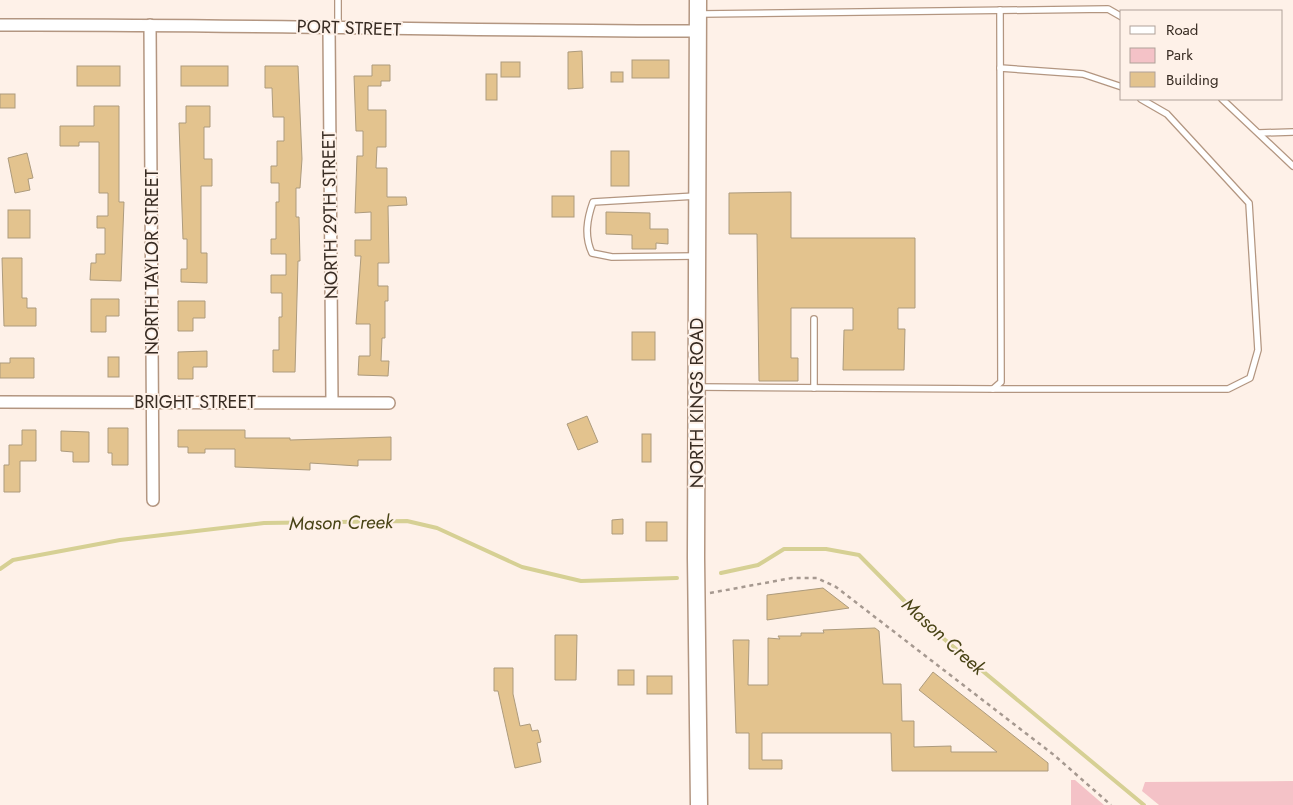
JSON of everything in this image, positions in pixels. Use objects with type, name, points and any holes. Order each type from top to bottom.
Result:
[{"type":"main road","name":"NORTH KINGS ROAD","points":[[698,7],[698,196],[696,257],[699,805]]},
{"type":"street","name":"PORT STREET","points":[[0,25],[698,31]]},
{"type":"street","name":"NORTH TAYLOR STREET","points":[[150,25],[153,500]]},
{"type":"street","name":"NORTH 29TH STREET","points":[[332,402],[333,28]]},
{"type":"street","name":"BRIGHT STREET","points":[[0,402],[389,403]]},
{"type":"lane","points":[[333,28],[338,0]]},
{"type":"lane","points":[[698,7],[1000,10],[1108,8],[1120,16]]},
{"type":"lane","points":[[992,389],[1001,382],[1000,10]]},
{"type":"lane","points":[[1000,68],[1084,74],[1120,86]]},
{"type":"lane","points":[[697,387],[1228,389],[1250,378],[1258,350],[1249,203],[1167,114],[1143,100]]},
{"type":"lane","points":[[1223,100],[1293,166]]},
{"type":"lane","points":[[1259,133],[1293,132]]},
{"type":"lane","points":[[696,257],[612,257],[592,253],[586,241],[589,214],[593,202],[698,196]]},
{"type":"lane","points":[[814,319],[814,388]]},
{"type":"path","points":[[697,597],[792,578],[817,578],[836,587],[1054,755],[1111,805]]},
{"type":"green space","points":[[1071,780],[1075,780],[1104,805],[1071,805]]},
{"type":"green space","points":[[1293,781],[1293,805],[1159,805],[1142,791],[1145,782]]},
{"type":"building","points":[[582,51],[583,88],[568,89],[568,52]]},
{"type":"building","points":[[632,60],[669,60],[669,78],[632,78]]},
{"type":"building","points":[[501,62],[520,62],[520,77],[501,77]]},
{"type":"building","points":[[372,65],[390,65],[390,81],[381,81],[381,86],[368,86],[368,110],[386,110],[386,147],[377,147],[376,168],[387,168],[387,197],[406,197],[407,205],[388,206],[389,263],[378,263],[378,286],[388,286],[388,301],[385,301],[385,338],[382,338],[381,361],[389,361],[388,376],[358,375],[359,356],[370,356],[370,324],[356,324],[361,256],[355,256],[355,240],[371,240],[371,212],[355,213],[357,156],[363,156],[363,131],[356,131],[354,76],[372,76]]},
{"type":"building","points":[[77,66],[120,66],[120,86],[77,86]]},
{"type":"building","points":[[181,66],[228,66],[228,86],[181,86]]},
{"type":"building","points":[[265,66],[298,66],[302,159],[300,188],[296,188],[296,217],[299,217],[300,261],[298,261],[295,372],[273,372],[273,350],[279,350],[279,317],[282,317],[282,293],[271,293],[271,275],[286,275],[286,254],[271,254],[271,239],[276,239],[276,202],[279,202],[279,183],[271,183],[271,166],[277,166],[277,141],[284,141],[284,117],[273,117],[272,88],[265,88]]},
{"type":"building","points":[[611,72],[623,72],[623,82],[611,82]]},
{"type":"building","points":[[486,74],[497,74],[497,100],[486,100]]},
{"type":"building","points":[[0,94],[15,94],[15,108],[0,108]]},
{"type":"building","points":[[94,106],[119,106],[119,202],[124,202],[121,281],[90,280],[91,263],[96,263],[96,254],[105,254],[105,228],[97,228],[97,216],[108,216],[108,193],[99,193],[99,142],[79,142],[79,146],[60,146],[60,126],[94,126]]},
{"type":"building","points":[[186,106],[210,106],[210,127],[204,127],[204,159],[212,159],[212,186],[201,186],[201,253],[207,253],[207,283],[181,282],[181,269],[187,269],[187,239],[183,239],[179,123],[186,123]]},
{"type":"building","points":[[611,151],[629,151],[629,186],[611,186]]},
{"type":"building","points":[[27,153],[33,178],[28,179],[30,190],[15,193],[8,158]]},
{"type":"building","points":[[791,192],[791,238],[915,238],[915,308],[898,308],[898,329],[905,329],[904,370],[843,370],[844,330],[853,330],[853,308],[791,308],[791,358],[798,358],[798,381],[759,381],[757,234],[729,234],[729,193]]},
{"type":"building","points":[[552,196],[574,196],[574,217],[552,217]]},
{"type":"building","points":[[8,210],[30,210],[30,238],[8,238]]},
{"type":"building","points":[[606,212],[650,213],[650,229],[668,229],[668,244],[656,243],[656,249],[632,249],[632,235],[606,234]]},
{"type":"building","points":[[2,258],[22,258],[22,298],[27,298],[27,308],[36,308],[36,326],[4,326]]},
{"type":"building","points":[[91,299],[119,299],[119,316],[106,316],[106,332],[91,332]]},
{"type":"building","points":[[178,301],[205,301],[205,318],[193,318],[193,331],[178,331]]},
{"type":"building","points":[[632,332],[655,332],[655,360],[632,360]]},
{"type":"building","points":[[207,351],[207,367],[193,367],[193,379],[178,379],[178,352]]},
{"type":"building","points":[[108,357],[119,357],[119,377],[108,377]]},
{"type":"building","points":[[10,358],[34,358],[34,378],[0,378],[0,363],[10,363]]},
{"type":"building","points":[[587,416],[598,442],[578,450],[567,424]]},
{"type":"building","points":[[108,428],[128,428],[128,465],[112,465],[112,453],[108,453]]},
{"type":"building","points":[[22,430],[36,430],[36,461],[20,461],[20,492],[4,492],[4,465],[9,465],[9,445],[22,445]]},
{"type":"building","points":[[178,430],[245,430],[245,438],[290,438],[290,440],[391,437],[391,460],[358,460],[358,466],[310,463],[310,470],[235,467],[235,449],[205,449],[205,453],[188,453],[188,447],[178,447]]},
{"type":"building","points":[[61,431],[89,432],[89,462],[73,462],[73,452],[61,451]]},
{"type":"building","points":[[642,434],[651,434],[651,462],[642,462]]},
{"type":"building","points":[[623,519],[623,534],[612,534],[612,520]]},
{"type":"building","points":[[646,522],[667,522],[667,541],[646,541]]},
{"type":"building","points":[[823,588],[849,608],[767,620],[767,595]]},
{"type":"building","points":[[875,628],[879,631],[883,684],[901,684],[902,721],[914,721],[914,747],[951,746],[951,752],[997,752],[919,690],[933,672],[1048,763],[1048,771],[892,771],[891,733],[762,733],[762,760],[782,760],[782,769],[749,769],[749,733],[736,733],[733,640],[749,640],[748,685],[768,685],[768,638],[780,639],[778,636],[824,633],[823,630]]},
{"type":"building","points":[[555,635],[577,635],[576,680],[555,680]]},
{"type":"building","points":[[494,668],[513,668],[513,694],[520,726],[530,724],[532,731],[538,730],[541,742],[537,743],[541,762],[515,768],[498,691],[494,691]]},
{"type":"building","points":[[618,670],[634,670],[634,685],[618,685]]},
{"type":"building","points":[[647,676],[672,676],[672,694],[647,694]]},
{"type":"waterway","name":"Mason Creek","points":[[0,569],[13,560],[120,540],[264,523],[407,521],[437,528],[522,567],[581,581],[677,578]]},
{"type":"waterway","name":"Mason Creek","points":[[721,573],[758,565],[784,549],[826,549],[859,555],[932,629],[1144,805]]}]
